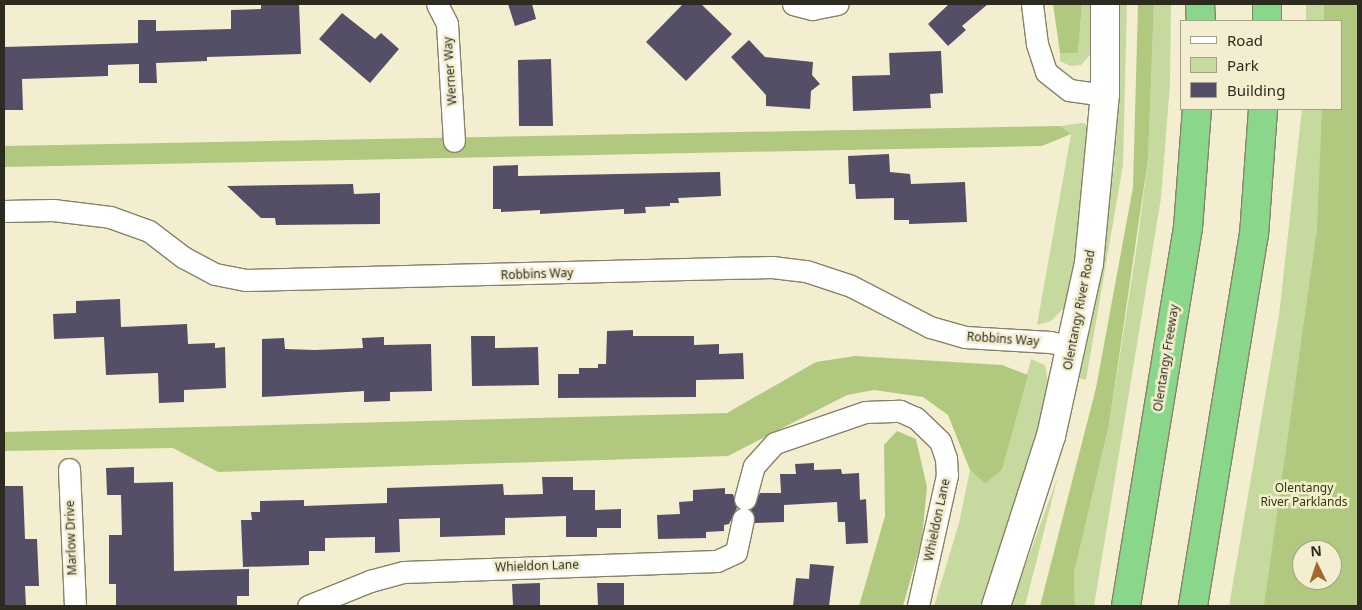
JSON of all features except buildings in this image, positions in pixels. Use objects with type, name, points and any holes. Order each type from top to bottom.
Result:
[{"type":"highway","points":[[1200,4],[1201,20]]},
{"type":"highway","points":[[1267,4],[1267,20]]},
{"type":"highway","name":"Olentangy Freeway","points":[[1126,606],[1188,228],[1197,110]]},
{"type":"highway","points":[[1193,606],[1254,236],[1264,110]]},
{"type":"main road","name":"Olentangy River Road","points":[[996,606],[1050,436],[1073,347],[1089,263],[1106,94],[1105,4]]},
{"type":"street","name":"Werner Way","points":[[437,4],[448,33],[454,141]]},
{"type":"street","points":[[793,4],[812,9],[838,4]]},
{"type":"street","points":[[1032,4],[1037,44],[1046,72],[1069,90],[1106,94]]},
{"type":"street","name":"Robbins Way","points":[[4,211],[53,210],[110,217],[149,231],[183,257],[215,274],[246,280],[772,267],[806,271],[851,286],[930,327],[965,337],[1050,342],[1073,347]]},
{"type":"street","name":"Whieldon Lane","points":[[308,606],[370,581],[404,572],[717,561],[736,552],[754,466],[775,443],[865,412],[900,411],[916,418],[940,441],[946,458],[947,475],[918,606]]},
{"type":"street","name":"Marlow Drive","points":[[69,469],[75,606]]},
{"type":"green space","points":[[1053,4],[1082,4],[1078,53],[1060,53]]},
{"type":"green space","points":[[1082,4],[1094,4],[1091,54],[1081,65],[1070,66],[1060,61],[1060,53],[1078,52]]},
{"type":"green space","points":[[1120,4],[1127,4],[1123,165],[1086,380],[1079,378],[1093,313],[1114,167],[1120,85]]},
{"type":"green space","points":[[1138,4],[1154,4],[1148,159],[1109,425],[1074,573],[1075,606],[1040,606],[1096,388],[1133,187]]},
{"type":"green space","points":[[1154,4],[1171,4],[1170,84],[1161,198],[1094,606],[1075,606],[1074,573],[1109,425],[1137,245],[1148,159]]},
{"type":"green space","name":"Olentangy River Parklands","points":[[1306,4],[1358,4],[1358,606],[1229,606],[1279,315],[1302,110],[1342,110],[1342,20],[1306,20]]},
{"type":"green space","name":"Olentangy River Parklands","points":[[1324,4],[1358,4],[1358,606],[1264,606],[1317,229],[1322,110],[1342,110],[1342,20],[1324,20]]},
{"type":"green space","points":[[1086,124],[1090,144],[1083,214],[1069,303],[1051,321],[1037,325],[1071,134],[1060,126]]},
{"type":"green space","points":[[1060,126],[1071,134],[1042,146],[4,167],[4,146]]},
{"type":"green space","points":[[855,356],[1002,365],[1028,375],[1002,470],[985,484],[970,470],[948,415],[923,397],[874,390],[847,395],[728,456],[218,472],[173,448],[4,451],[4,432],[727,413],[816,362]]},
{"type":"green space","points":[[1031,359],[1045,365],[1049,387],[1032,454],[983,606],[934,606],[959,523],[970,470],[985,484],[1002,470]]},
{"type":"green space","points":[[897,431],[916,439],[927,487],[922,538],[903,606],[859,606],[885,516],[884,445]]},
{"type":"green space","points":[[1058,476],[1025,606],[1011,606],[1023,572]]}]
